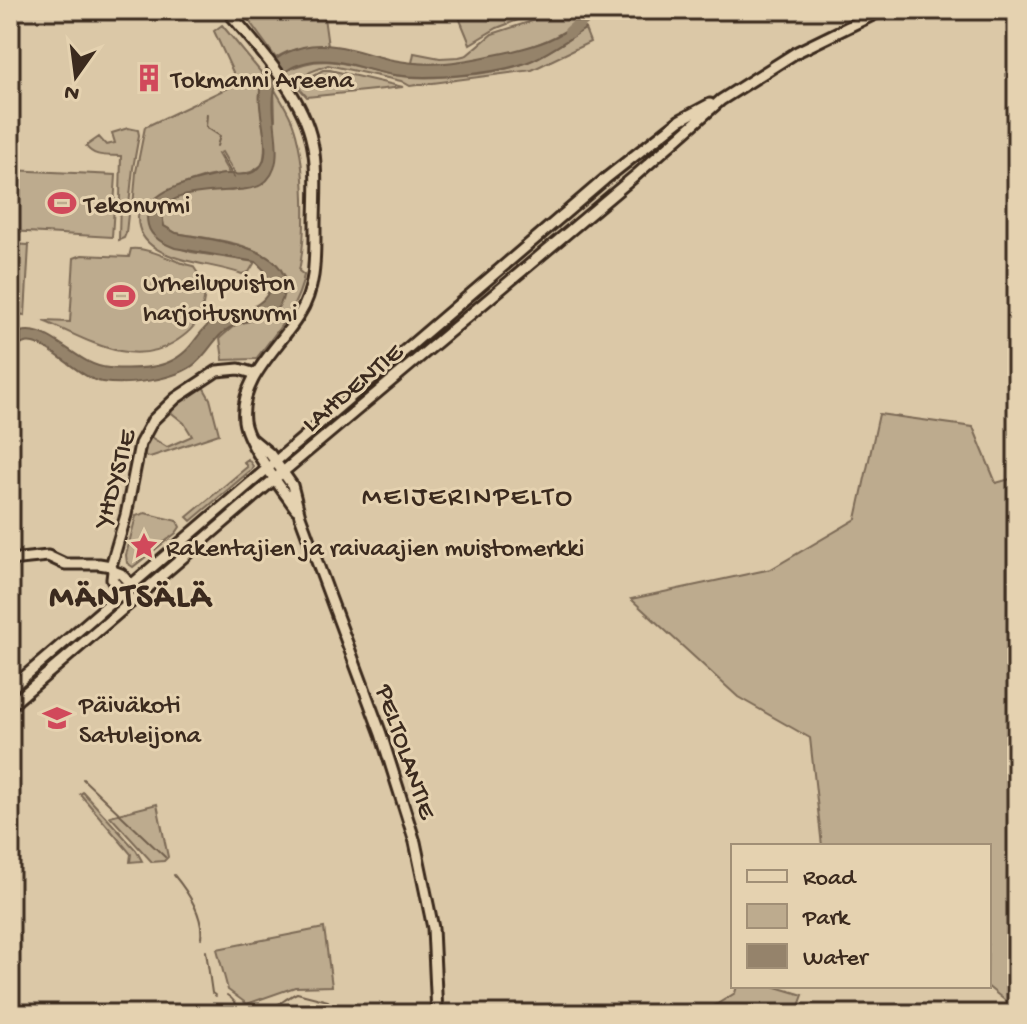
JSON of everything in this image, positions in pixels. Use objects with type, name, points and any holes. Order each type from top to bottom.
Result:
[{"type":"main road","points":[[227,10],[284,84],[302,112],[313,143],[317,189],[311,290],[299,315],[256,374],[246,394],[244,424],[271,464]]},
{"type":"main road","name":"LAHDENTIE","points":[[10,689],[624,163],[680,120],[721,100],[797,52],[883,10]]},
{"type":"main road","name":"LAHDENTIE","points":[[10,706],[721,100]]},
{"type":"main road","name":"YHDYSTIE","points":[[112,569],[140,444],[153,420],[176,398],[217,371],[239,369],[256,374]]},
{"type":"main road","name":"PELTOLANTIE","points":[[271,464],[284,472],[296,494],[298,512],[381,734],[415,842],[433,928],[437,1014]]},
{"type":"main road","name":"PELTOLANTIE","points":[[271,464],[275,479],[298,512]]},
{"type":"main road","points":[[10,560],[48,556],[65,564],[99,564],[121,574],[139,595]]},
{"type":"main road","points":[[112,569],[112,579],[130,603]]},
{"type":"green space","points":[[246,10],[323,10],[328,46],[294,49],[276,58],[247,18]]},
{"type":"green space","points":[[456,10],[544,10],[497,28],[470,44]]},
{"type":"green space","points":[[552,10],[563,10],[578,21],[545,41],[499,56],[452,63],[412,63],[414,53],[440,58],[467,55],[492,34],[532,21]]},
{"type":"green space","points":[[222,25],[264,76],[260,98],[265,143],[262,165],[236,176],[222,152],[218,154],[230,175],[191,181],[155,199],[164,243],[191,252],[255,262],[249,272],[242,274],[172,256],[156,248],[144,238],[138,223],[140,204],[133,207],[145,127],[238,83],[214,31]]},
{"type":"green space","points":[[585,29],[590,42],[532,70],[410,86],[401,81],[328,65],[310,72],[296,84],[286,71],[300,65],[327,61],[407,77],[483,73],[532,60]]},
{"type":"green space","points":[[323,70],[403,87],[307,97],[299,88],[308,78]]},
{"type":"green space","points":[[274,88],[292,122],[301,160],[304,218],[299,271],[304,275],[297,299],[256,359],[223,360],[220,338],[235,325],[264,317],[285,276],[276,264],[251,249],[221,240],[176,233],[164,226],[162,217],[166,207],[179,196],[216,189],[231,191],[262,184],[275,119]]},
{"type":"green space","points":[[128,128],[138,130],[139,135],[126,233],[119,240],[121,156],[97,154],[86,146],[99,137],[106,145],[115,143],[112,133]]},
{"type":"green space","name":"Tekonurmi","points":[[10,170],[116,175],[112,237],[10,231]]},
{"type":"green space","points":[[10,244],[29,245],[25,315],[10,313]]},
{"type":"green space","points":[[131,249],[146,250],[193,266],[197,272],[203,284],[204,302],[197,321],[185,335],[156,350],[123,352],[43,321],[70,322],[74,258],[82,255],[129,257]]},
{"type":"green space","points":[[202,385],[210,399],[219,434],[150,457],[144,456],[149,436],[167,447],[192,436],[184,423],[168,410]]},
{"type":"green space","points":[[879,414],[973,427],[996,483],[1017,477],[1017,1010],[990,988],[991,844],[822,844],[810,738],[738,697],[631,599],[771,569],[856,519]]},
{"type":"green space","points":[[248,459],[253,466],[251,470],[191,521],[187,517],[247,467],[244,462]]},
{"type":"green space","points":[[145,513],[177,521],[180,527],[133,567],[127,563],[126,555],[136,516]]},
{"type":"green space","points":[[83,792],[136,850],[142,861],[130,862],[131,854],[80,794]]},
{"type":"green space","points":[[157,804],[168,857],[164,861],[152,862],[110,816]]},
{"type":"green space","points":[[324,928],[332,986],[295,987],[247,1004],[228,990],[217,949]]},
{"type":"green space","points":[[736,988],[780,988],[803,995],[796,1014],[669,1014],[709,1009],[735,993]]},
{"type":"water","points":[[578,21],[585,29],[546,53],[520,65],[485,72],[409,76],[333,61],[295,66],[281,76],[275,90],[276,159],[272,174],[261,185],[250,189],[184,196],[171,202],[164,211],[164,226],[176,233],[242,246],[272,260],[282,271],[285,284],[284,295],[277,309],[225,331],[187,369],[151,380],[102,382],[90,378],[38,344],[26,343],[17,349],[10,364],[10,336],[23,331],[48,336],[95,365],[123,368],[163,364],[184,352],[213,321],[263,300],[271,284],[256,262],[167,245],[150,230],[147,213],[160,195],[183,184],[223,174],[249,174],[259,168],[265,157],[260,88],[265,71],[279,57],[303,47],[326,45],[409,63],[453,62],[539,44]]},
{"type":"waterway","points":[[570,32],[595,10]]},
{"type":"waterway","points":[[207,114],[206,127],[220,136],[217,146]]},
{"type":"waterway","points":[[221,155],[234,178]]},
{"type":"waterway","points":[[83,779],[165,857]]},
{"type":"waterway","points":[[174,875],[197,912],[201,938]]},
{"type":"waterway","points":[[206,951],[212,993],[216,996]]},
{"type":"waterway","points":[[227,995],[240,1008],[256,1013],[270,1009],[297,993],[328,1001],[338,1014]]},
{"type":"place","name":"Tokmanni Areena","points":[[149,78]]},
{"type":"place","name":"Tekonurmi","points":[[62,203]]},
{"type":"place","name":"Urheilupuiston harjoitusnurmi","points":[[121,296]]},
{"type":"place","name":"Rakentajien ja raivaajien muistomerkki","points":[[144,546]]},
{"type":"place","name":"Päiväkoti Satuleijona","points":[[57,718]]},
{"type":"district","name":"MEIJERINPELTO","points":[[468,494]]},
{"type":"district","name":"MÄNTSÄLÄ","points":[[131,593]]}]
